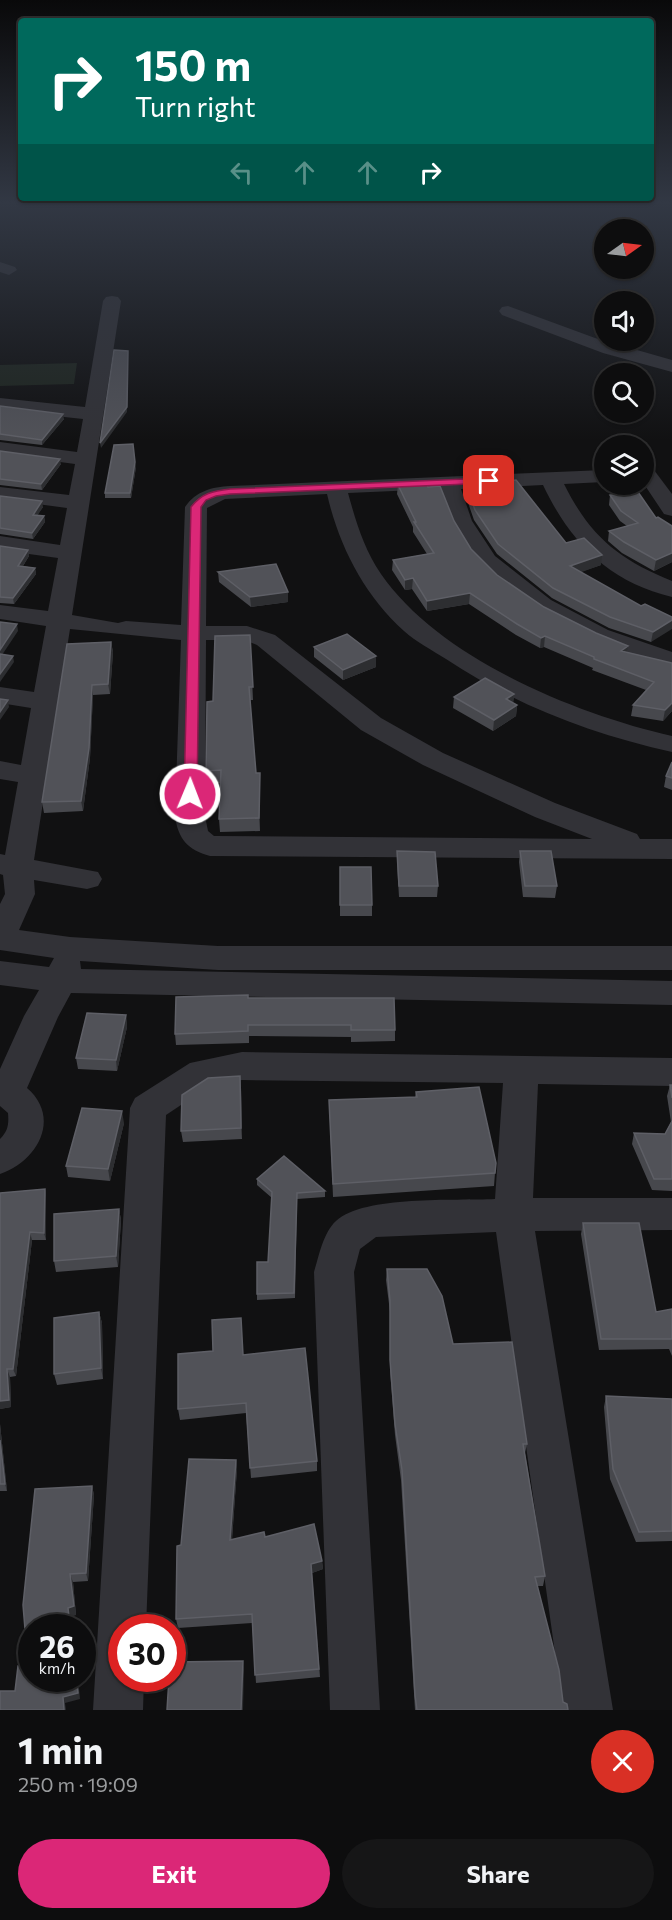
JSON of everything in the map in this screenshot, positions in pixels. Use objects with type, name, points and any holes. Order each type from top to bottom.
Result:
[{"type":"street","points":[[112,301],[33,776],[6,870],[20,894],[8,939],[3,978],[66,965],[218,958],[672,958]]},
{"type":"street","points":[[508,311],[571,337],[672,366]]},
{"type":"street","points":[[0,404],[93,414]]},
{"type":"street","points":[[0,447],[86,459]]},
{"type":"street","points":[[654,473],[672,472]]},
{"type":"street","points":[[594,476],[230,492],[203,498],[196,507],[190,816],[192,832],[199,842],[210,846],[672,849]]},
{"type":"street","points":[[549,478],[565,512],[582,536],[601,553],[637,576],[672,590]]},
{"type":"street","points":[[448,483],[461,521],[487,561],[542,605],[599,635],[672,660]]},
{"type":"street","points":[[654,486],[672,509]]},
{"type":"street","points":[[336,487],[345,522],[360,559],[386,595],[412,625],[464,660],[536,699],[640,737],[672,744]]},
{"type":"street","points":[[0,493],[78,503]]},
{"type":"street","points":[[0,543],[70,553]]},
{"type":"street","points":[[0,612],[118,628],[193,633],[247,633],[266,640],[371,724],[433,759],[545,810],[645,848]]},
{"type":"street","points":[[0,695],[45,702]]},
{"type":"street","points":[[0,770],[33,776]]},
{"type":"street","points":[[6,870],[87,879]]},
{"type":"street","points":[[8,939],[66,965],[672,993]]},
{"type":"street","points":[[0,1159],[17,1146],[25,1134],[27,1121],[25,1109],[17,1100],[3,1092],[66,965]]},
{"type":"street","points":[[123,1614],[148,1108],[202,1073],[242,1066],[672,1072]]},
{"type":"street","points":[[521,1070],[513,1215],[588,1710]]},
{"type":"street","points":[[355,1710],[334,1272],[343,1240],[356,1226],[376,1220],[513,1215],[672,1215]]},
{"type":"street","points":[[118,1710],[119,1692]]},
{"type":"shaded area","points":[[77,363],[74,384],[0,386],[0,365]]},
{"type":"building","points":[[114,350],[128,351],[127,407],[100,443]]},
{"type":"building","points":[[0,406],[63,414],[42,440],[0,434]]},
{"type":"building","points":[[133,444],[135,462],[130,493],[105,493],[114,445]]},
{"type":"building","points":[[0,451],[60,459],[41,484],[0,479]]},
{"type":"building","points":[[516,480],[566,543],[584,538],[602,555],[570,566],[641,606],[645,604],[672,617],[672,620],[653,632],[610,617],[553,588],[498,544],[475,510],[466,484]]},
{"type":"building","points":[[425,482],[428,487],[440,486],[454,521],[471,549],[497,575],[544,607],[628,646],[621,651],[672,663],[672,703],[665,710],[633,705],[654,682],[594,659],[594,657],[545,636],[541,638],[470,593],[427,601],[413,578],[405,580],[393,560],[434,553],[414,522],[416,522],[398,485]]},
{"type":"building","points":[[610,495],[640,495],[656,518],[672,526],[672,553],[656,560],[609,531],[638,523],[621,511]]},
{"type":"building","points":[[0,496],[42,501],[33,515],[44,516],[32,533],[0,528]]},
{"type":"building","points":[[0,546],[28,550],[18,566],[35,568],[13,598],[0,597]]},
{"type":"building","points":[[276,564],[288,592],[250,597],[218,572]]},
{"type":"building","points":[[0,622],[17,624],[0,650]]},
{"type":"building","points":[[347,634],[376,656],[343,670],[314,647]]},
{"type":"building","points":[[250,635],[253,687],[249,687],[256,773],[260,773],[259,818],[219,819],[221,770],[206,771],[207,702],[213,701],[215,636]]},
{"type":"building","points":[[111,642],[108,684],[92,685],[89,748],[81,801],[42,802],[67,644]]},
{"type":"building","points":[[0,654],[13,656],[0,674]]},
{"type":"building","points":[[485,678],[514,694],[506,699],[517,705],[494,720],[454,697]]},
{"type":"building","points":[[0,699],[8,700],[0,712]]},
{"type":"building","points":[[672,762],[672,778],[666,776]]},
{"type":"building","points":[[397,851],[435,852],[438,886],[399,886]]},
{"type":"building","points":[[520,851],[551,851],[557,886],[525,886]]},
{"type":"building","points":[[340,867],[371,867],[372,905],[340,905]]},
{"type":"building","points":[[248,995],[248,998],[394,998],[395,1030],[351,1030],[351,1025],[248,1025],[248,1031],[175,1034],[176,997]]},
{"type":"building","points":[[87,1013],[126,1015],[116,1060],[76,1058]]},
{"type":"building","points":[[240,1076],[241,1128],[181,1131],[182,1095],[208,1078]]},
{"type":"building","points":[[479,1087],[496,1163],[495,1173],[333,1184],[329,1100],[417,1097],[416,1092]]},
{"type":"building","points":[[82,1108],[122,1111],[108,1169],[66,1166]]},
{"type":"building","points":[[672,1121],[672,1179],[654,1179],[634,1133],[665,1134]]},
{"type":"building","points":[[284,1156],[325,1191],[297,1193],[294,1293],[257,1294],[257,1262],[268,1262],[272,1192],[257,1179]]},
{"type":"building","points":[[45,1189],[44,1233],[30,1232],[13,1369],[7,1369],[9,1400],[0,1401],[0,1193]]},
{"type":"building","points":[[119,1209],[116,1256],[54,1261],[54,1214]]},
{"type":"building","points":[[583,1223],[639,1223],[656,1312],[672,1309],[672,1339],[601,1339]]},
{"type":"building","points":[[387,1269],[427,1269],[442,1296],[453,1344],[512,1342],[527,1444],[523,1444],[545,1576],[535,1577],[559,1670],[563,1702],[567,1704],[568,1710],[417,1710],[402,1470],[395,1424],[390,1360],[390,1301]]},
{"type":"building","points":[[99,1312],[101,1368],[54,1374],[54,1318]]},
{"type":"building","points":[[241,1318],[243,1355],[305,1348],[317,1461],[250,1468],[246,1403],[178,1409],[178,1354],[213,1351],[212,1320]]},
{"type":"building","points":[[606,1396],[672,1399],[672,1531],[639,1532],[613,1469]]},
{"type":"building","points":[[0,1440],[5,1484],[0,1484]]},
{"type":"building","points":[[189,1459],[236,1460],[230,1540],[264,1532],[265,1537],[314,1524],[322,1561],[311,1564],[319,1669],[255,1675],[252,1614],[186,1618],[186,1614],[176,1614],[177,1546],[181,1545]]},
{"type":"building","points":[[92,1486],[86,1573],[70,1574],[74,1606],[68,1608],[69,1614],[24,1614],[35,1489]]},
{"type":"building","points":[[243,1661],[241,1710],[167,1710],[168,1692],[186,1692],[186,1662]]},
{"type":"building","points":[[18,1666],[18,1692],[78,1693],[63,1697],[64,1710],[0,1710],[0,1691],[15,1691]]},
{"type":"route","points":[[190,794],[196,507],[203,498],[230,492],[489,481]]}]
